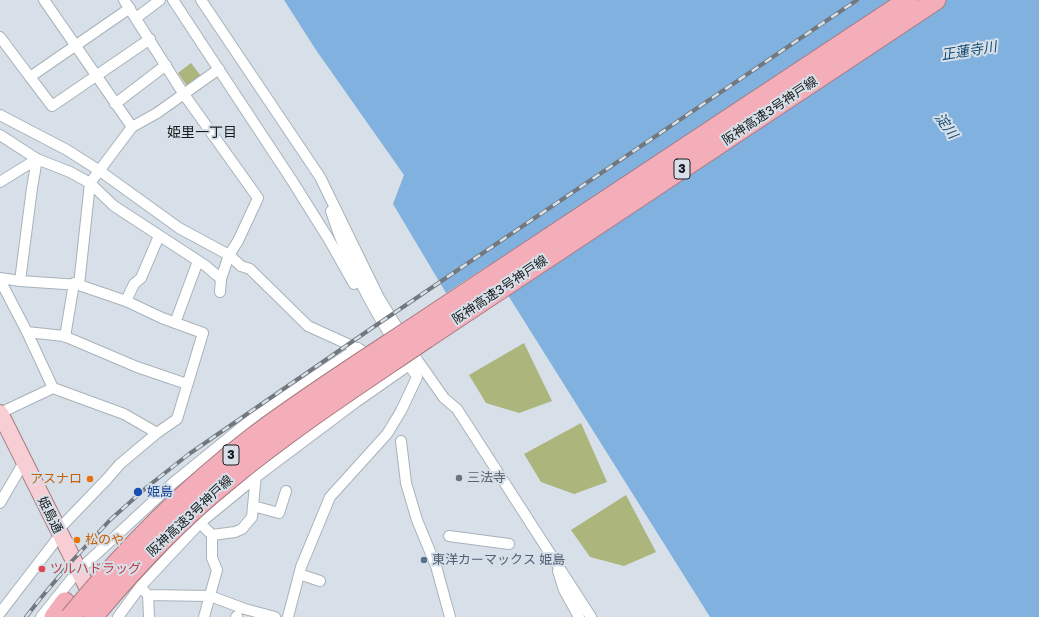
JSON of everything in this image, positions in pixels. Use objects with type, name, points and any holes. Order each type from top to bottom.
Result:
[{"type":"highway","name":"阪神高速3号神戸線","points":[[70,617],[104,575],[142,536],[215,468],[298,405],[412,328],[914,5],[936,0]]},
{"type":"highway","points":[[914,5],[943,0]]},
{"type":"highway","name":"阪神高速3号神戸線","points":[[93,617],[117,588],[154,549],[224,483],[305,421],[914,5]]},
{"type":"highway","name":"3","points":[[54,617],[87,580],[164,509],[212,466],[254,437]]},
{"type":"highway","name":"3","points":[[102,617],[154,549]]},
{"type":"main road","name":"姫島通","points":[[0,413],[102,617]]},
{"type":"street","points":[[44,0],[76,44],[96,76],[132,127]]},
{"type":"street","points":[[136,18],[160,0]]},
{"type":"street","points":[[173,0],[328,238],[354,284]]},
{"type":"street","points":[[200,0],[320,177],[380,298],[418,361],[444,398],[457,409],[591,617]]},
{"type":"street","points":[[30,77],[76,44],[127,4],[183,93],[258,198],[238,241],[229,255],[221,279],[220,292]]},
{"type":"street","points":[[0,37],[52,106],[150,39]]},
{"type":"street","points":[[115,104],[166,65]]},
{"type":"street","points":[[65,337],[77,284],[90,183],[132,127],[157,114],[183,93],[219,69]]},
{"type":"street","points":[[0,114],[67,150],[100,171],[178,228],[229,255],[241,266],[250,269],[308,326],[387,362],[409,365]]},
{"type":"street","points":[[0,135],[37,159],[70,172],[90,183],[114,206],[198,261],[221,279]]},
{"type":"street","points":[[0,182],[37,159]]},
{"type":"street","points":[[20,281],[37,159]]},
{"type":"street","points":[[288,617],[299,574],[330,497],[387,434],[401,411],[417,377],[373,304],[349,260],[334,223],[320,177]]},
{"type":"street","points":[[126,301],[134,284],[141,278],[159,236]]},
{"type":"street","points":[[175,323],[198,261]]},
{"type":"street","points":[[0,279],[77,284],[126,301],[175,323],[202,333],[177,419],[157,433],[120,464],[59,532],[0,613]]},
{"type":"street","points":[[0,279],[28,332],[53,388]]},
{"type":"street","points":[[28,332],[65,337],[137,367],[188,384]]},
{"type":"street","points":[[41,617],[78,571],[173,483],[258,414],[358,348]]},
{"type":"street","points":[[118,617],[140,587],[200,523],[256,477],[356,402],[409,365]]},
{"type":"street","points":[[0,413],[53,388],[124,414],[157,433]]},
{"type":"street","points":[[212,535],[235,532],[242,529],[252,517],[256,477],[258,414]]},
{"type":"street","points":[[401,441],[406,483],[417,520],[436,566],[450,617]]},
{"type":"street","points":[[0,503],[24,462]]},
{"type":"street","points":[[253,506],[279,513],[286,491]]},
{"type":"street","points":[[153,501],[200,523],[212,535],[212,558],[217,570],[204,617]]},
{"type":"street","points":[[449,536],[509,544]]},
{"type":"street","points":[[556,561],[564,590],[579,617]]},
{"type":"street","points":[[299,574],[320,581]]},
{"type":"street","points":[[140,587],[148,595],[149,617]]},
{"type":"street","points":[[148,595],[210,596],[245,609],[275,617]]},
{"type":"green space","points":[[191,63],[201,76],[187,86],[178,73]]},
{"type":"green space","points":[[524,343],[552,401],[519,413],[486,403],[469,375]]},
{"type":"green space","points":[[581,423],[607,482],[574,494],[541,482],[524,454]]},
{"type":"green space","points":[[626,495],[656,552],[624,566],[590,557],[571,530]]},
{"type":"water","points":[[284,0],[1039,0],[1039,617],[710,617],[489,265],[446,293],[393,204],[404,175],[316,50]]},
{"type":"railway","points":[[26,617],[72,561],[110,520],[147,487],[189,454],[372,328],[857,0]]},
{"type":"place","name":"三法寺","points":[[459,478]]},
{"type":"place","name":"アスナロ","points":[[90,479]]},
{"type":"place","name":"姫島","points":[[138,492]]},
{"type":"place","name":"松のや","points":[[77,540]]},
{"type":"place","name":"東洋カーマックス 姫島","points":[[424,560]]},
{"type":"place","name":"ツルハドラッグ","points":[[42,569]]},
{"type":"district","name":"姫里一丁目","points":[[202,133]]},
{"type":"water label","name":"正蓮寺川","points":[[969,51]]},
{"type":"water label","name":"淀川","points":[[946,126]]}]
